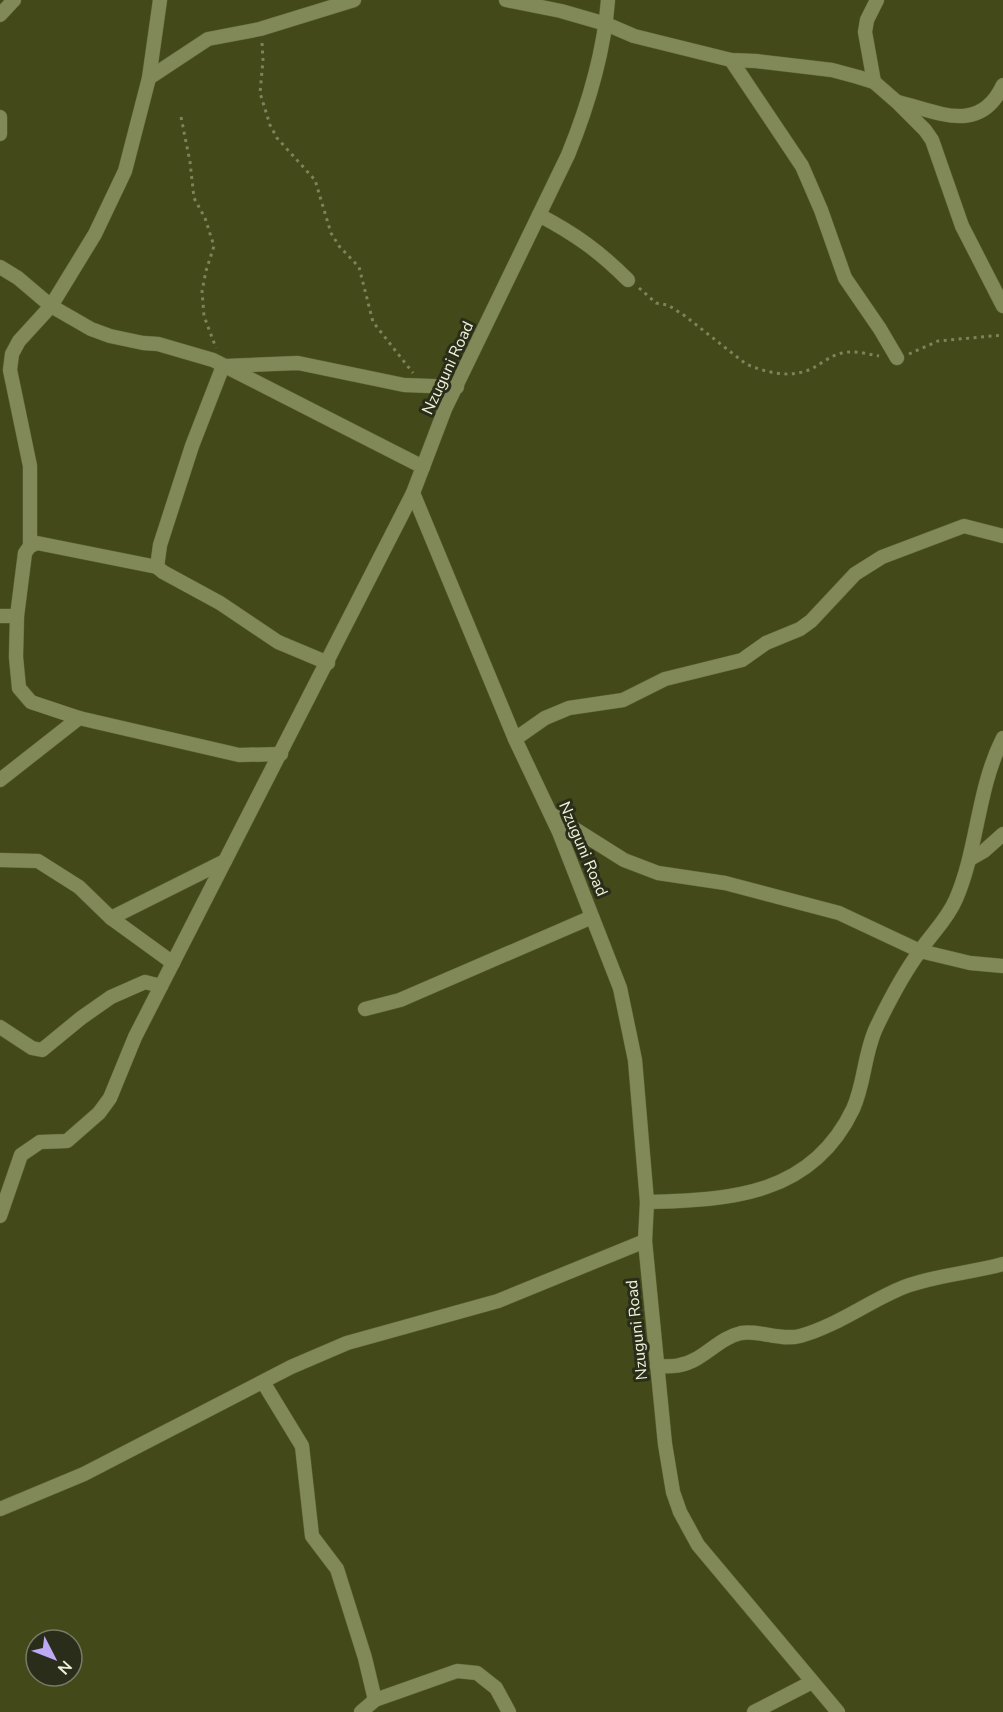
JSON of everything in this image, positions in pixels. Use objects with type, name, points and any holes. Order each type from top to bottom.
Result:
[{"type":"street","points":[[0,15],[14,0]]},
{"type":"street","points":[[30,546],[30,466],[10,370],[12,354],[19,340],[51,306],[95,234],[125,171],[149,78],[160,0]]},
{"type":"street","points":[[149,78],[208,39],[260,29],[354,0]]},
{"type":"street","points":[[506,0],[561,11],[606,24],[634,36],[731,60],[832,70],[874,82],[926,130],[932,140],[962,226],[1003,306]]},
{"type":"street","name":"Nzuguni Road","points":[[608,0],[606,24],[582,121],[446,409],[413,493],[515,738],[551,814],[620,988],[635,1059],[647,1202],[645,1241],[657,1366],[673,1492],[680,1512],[698,1545],[838,1712]]},
{"type":"street","points":[[874,82],[865,32],[867,20],[877,0]]},
{"type":"street","points":[[731,60],[802,166],[821,210],[845,278],[897,358]]},
{"type":"street","points":[[897,102],[958,117],[968,117],[977,114],[993,101],[1003,85]]},
{"type":"street","points":[[0,117],[0,134]]},
{"type":"street","points":[[539,215],[575,234],[628,280]]},
{"type":"street","points":[[0,267],[18,278],[51,306],[99,332],[143,343],[158,344],[213,360],[423,467]]},
{"type":"street","points":[[223,366],[298,363],[395,383],[457,387]]},
{"type":"street","points":[[158,567],[160,545],[192,446],[223,366]]},
{"type":"street","points":[[0,1216],[21,1155],[40,1142],[68,1141],[99,1113],[116,1086],[135,1037],[413,493]]},
{"type":"street","points":[[515,738],[545,718],[569,708],[623,700],[665,679],[749,656],[766,643],[800,629],[811,621],[855,574],[882,557],[964,526],[1003,536]]},
{"type":"street","points":[[281,754],[239,755],[79,718],[31,702],[19,688],[16,657],[17,616],[25,553],[30,546],[37,543],[158,567],[163,572],[220,603],[278,642],[327,663]]},
{"type":"street","points":[[0,616],[17,616]]},
{"type":"street","points":[[0,780],[79,718]]},
{"type":"street","points":[[647,1202],[682,1201],[754,1192],[780,1182],[812,1164],[824,1153],[852,1110],[857,1098],[867,1050],[876,1028],[920,951],[948,915],[957,897],[970,859],[978,814],[997,749],[1003,738]]},
{"type":"street","points":[[551,814],[624,860],[645,869],[725,883],[839,913],[920,951],[970,963],[1003,966]]},
{"type":"street","points":[[970,859],[984,851],[1003,834]]},
{"type":"street","points":[[0,860],[38,861],[80,887],[111,918],[173,963]]},
{"type":"street","points":[[111,918],[225,861]]},
{"type":"street","points":[[365,1009],[400,1000],[592,916]]},
{"type":"street","points":[[0,1027],[32,1048],[42,1050],[111,997],[145,982],[161,986]]},
{"type":"street","points":[[0,1509],[84,1474],[291,1367],[347,1343],[498,1300],[645,1241]]},
{"type":"street","points":[[657,1366],[692,1362],[731,1337],[740,1334],[750,1332],[789,1338],[802,1335],[820,1329],[906,1286],[1003,1264]]},
{"type":"street","points":[[263,1382],[302,1446],[312,1536],[337,1569],[365,1658],[375,1700]]},
{"type":"street","points":[[361,1712],[375,1700],[457,1671],[477,1673],[496,1688],[509,1712]]},
{"type":"street","points":[[754,1712],[812,1682]]},
{"type":"path","points":[[260,29],[263,60],[260,93],[270,125],[277,138],[315,180],[331,233],[339,246],[359,267],[373,322],[424,386]]},
{"type":"path","points":[[181,117],[194,198],[205,218],[214,246],[202,291],[204,316],[223,366]]},
{"type":"path","points":[[628,280],[657,303],[668,305],[686,316],[746,364],[758,369],[794,375],[840,353],[850,352],[897,358],[938,341],[1003,335]]}]
